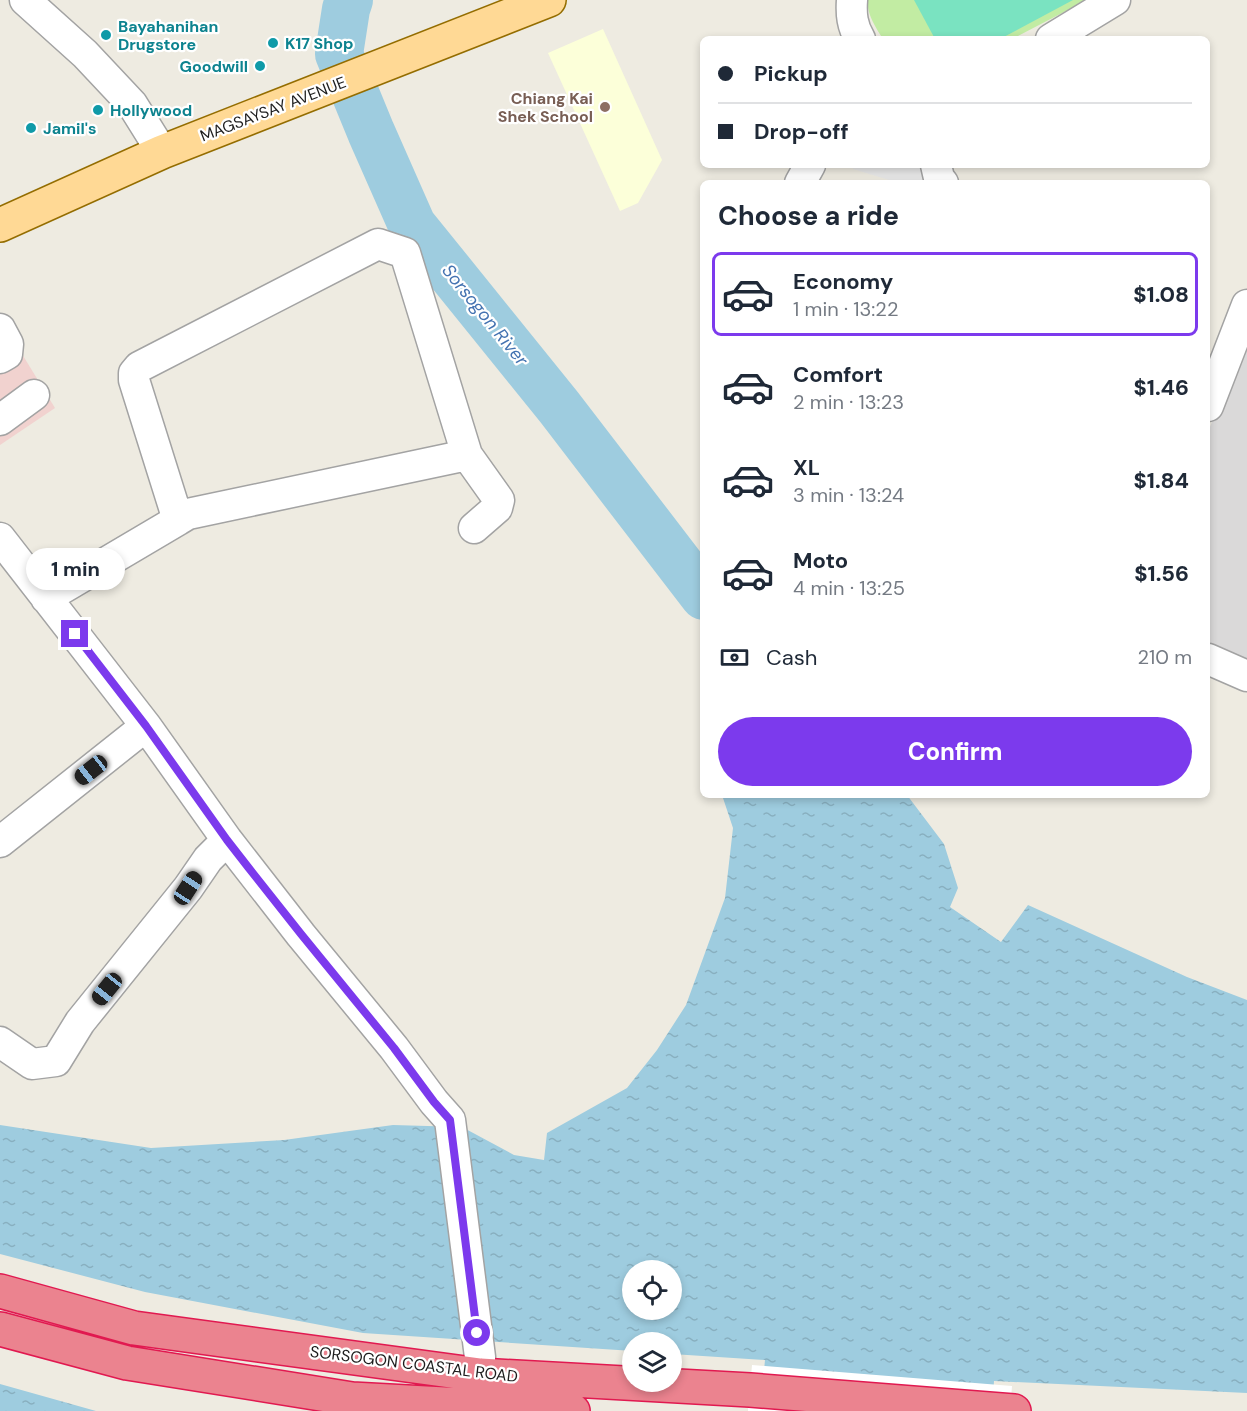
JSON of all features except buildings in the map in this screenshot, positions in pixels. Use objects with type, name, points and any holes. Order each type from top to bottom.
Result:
[{"type":"highway","name":"SORSOGON COASTAL ROAD","points":[[0,1291],[134,1328],[480,1366],[1012,1411]]},
{"type":"highway","name":"SORSOGON COASTAL ROAD","points":[[0,1329],[127,1363],[352,1399],[573,1411]]},
{"type":"main road","name":"MAGSAYSAY AVENUE","points":[[0,225],[162,152],[549,0]]},
{"type":"street","points":[[25,0],[85,54],[132,104],[162,152]]},
{"type":"street","points":[[852,0],[851,14],[858,36]]},
{"type":"street","points":[[1056,36],[1115,0]]},
{"type":"street","points":[[178,520],[134,380],[134,373],[139,368],[378,244],[405,253],[467,455],[499,500],[497,508],[474,528]]},
{"type":"street","points":[[1210,401],[1247,305]]},
{"type":"street","points":[[0,329],[8,344],[7,354],[0,358]]},
{"type":"street","points":[[0,420],[34,395]]},
{"type":"street","points":[[46,598],[188,514],[467,455]]},
{"type":"street","points":[[0,538],[146,726],[227,840],[450,1120],[480,1366]]},
{"type":"street","points":[[1210,660],[1247,676]]},
{"type":"street","points":[[0,842],[146,726]]},
{"type":"street","points":[[0,1042],[33,1065],[56,1061],[80,1022],[188,888],[208,859],[227,840]]},
{"type":"shaded area","name":"Chiang Kai Shek School","points":[[603,29],[662,160],[638,203],[620,211],[548,53]]},
{"type":"shaded area","points":[[928,168],[924,180],[889,180],[853,169]]},
{"type":"shaded area","points":[[0,318],[55,408],[0,445]]},
{"type":"shaded area","points":[[1247,332],[1247,673],[1210,657],[1210,427]]},
{"type":"green space","points":[[868,0],[1087,0],[1018,36],[881,36],[870,15]]},
{"type":"green space","points":[[914,0],[1073,0],[1006,36],[933,36]]},
{"type":"water","points":[[723,798],[909,798],[944,844],[958,888],[950,907],[1001,942],[1028,905],[1187,977],[1247,1000],[1247,1393],[994,1381],[992,1411],[760,1411],[765,1360],[682,1355],[682,1332],[622,1332],[622,1350],[363,1333],[145,1292],[0,1254],[0,1125],[151,1148],[284,1140],[393,1125],[462,1127],[514,1155],[544,1160],[547,1133],[627,1088],[657,1050],[686,1005],[725,898],[733,828]]},
{"type":"water","points":[[0,1384],[96,1411],[0,1411]]},
{"type":"pier","points":[[752,1365],[1012,1386],[1010,1411],[748,1411]]},
{"type":"waterway","name":"Sorsogon River","points":[[349,0],[339,54],[412,225],[559,407],[700,591]]},
{"type":"place","name":"Bayahanihan Drugstore","points":[[106,35]]},
{"type":"place","name":"K17 Shop","points":[[273,43]]},
{"type":"place","name":"Goodwill","points":[[260,66]]},
{"type":"place","name":"Chiang Kai Shek School","points":[[605,107]]},
{"type":"place","name":"Hollywood","points":[[98,110]]},
{"type":"place","name":"Jamil's","points":[[31,128]]},
{"type":"route","points":[[75,634],[146,726],[227,840],[450,1120],[477,1333]]}]
